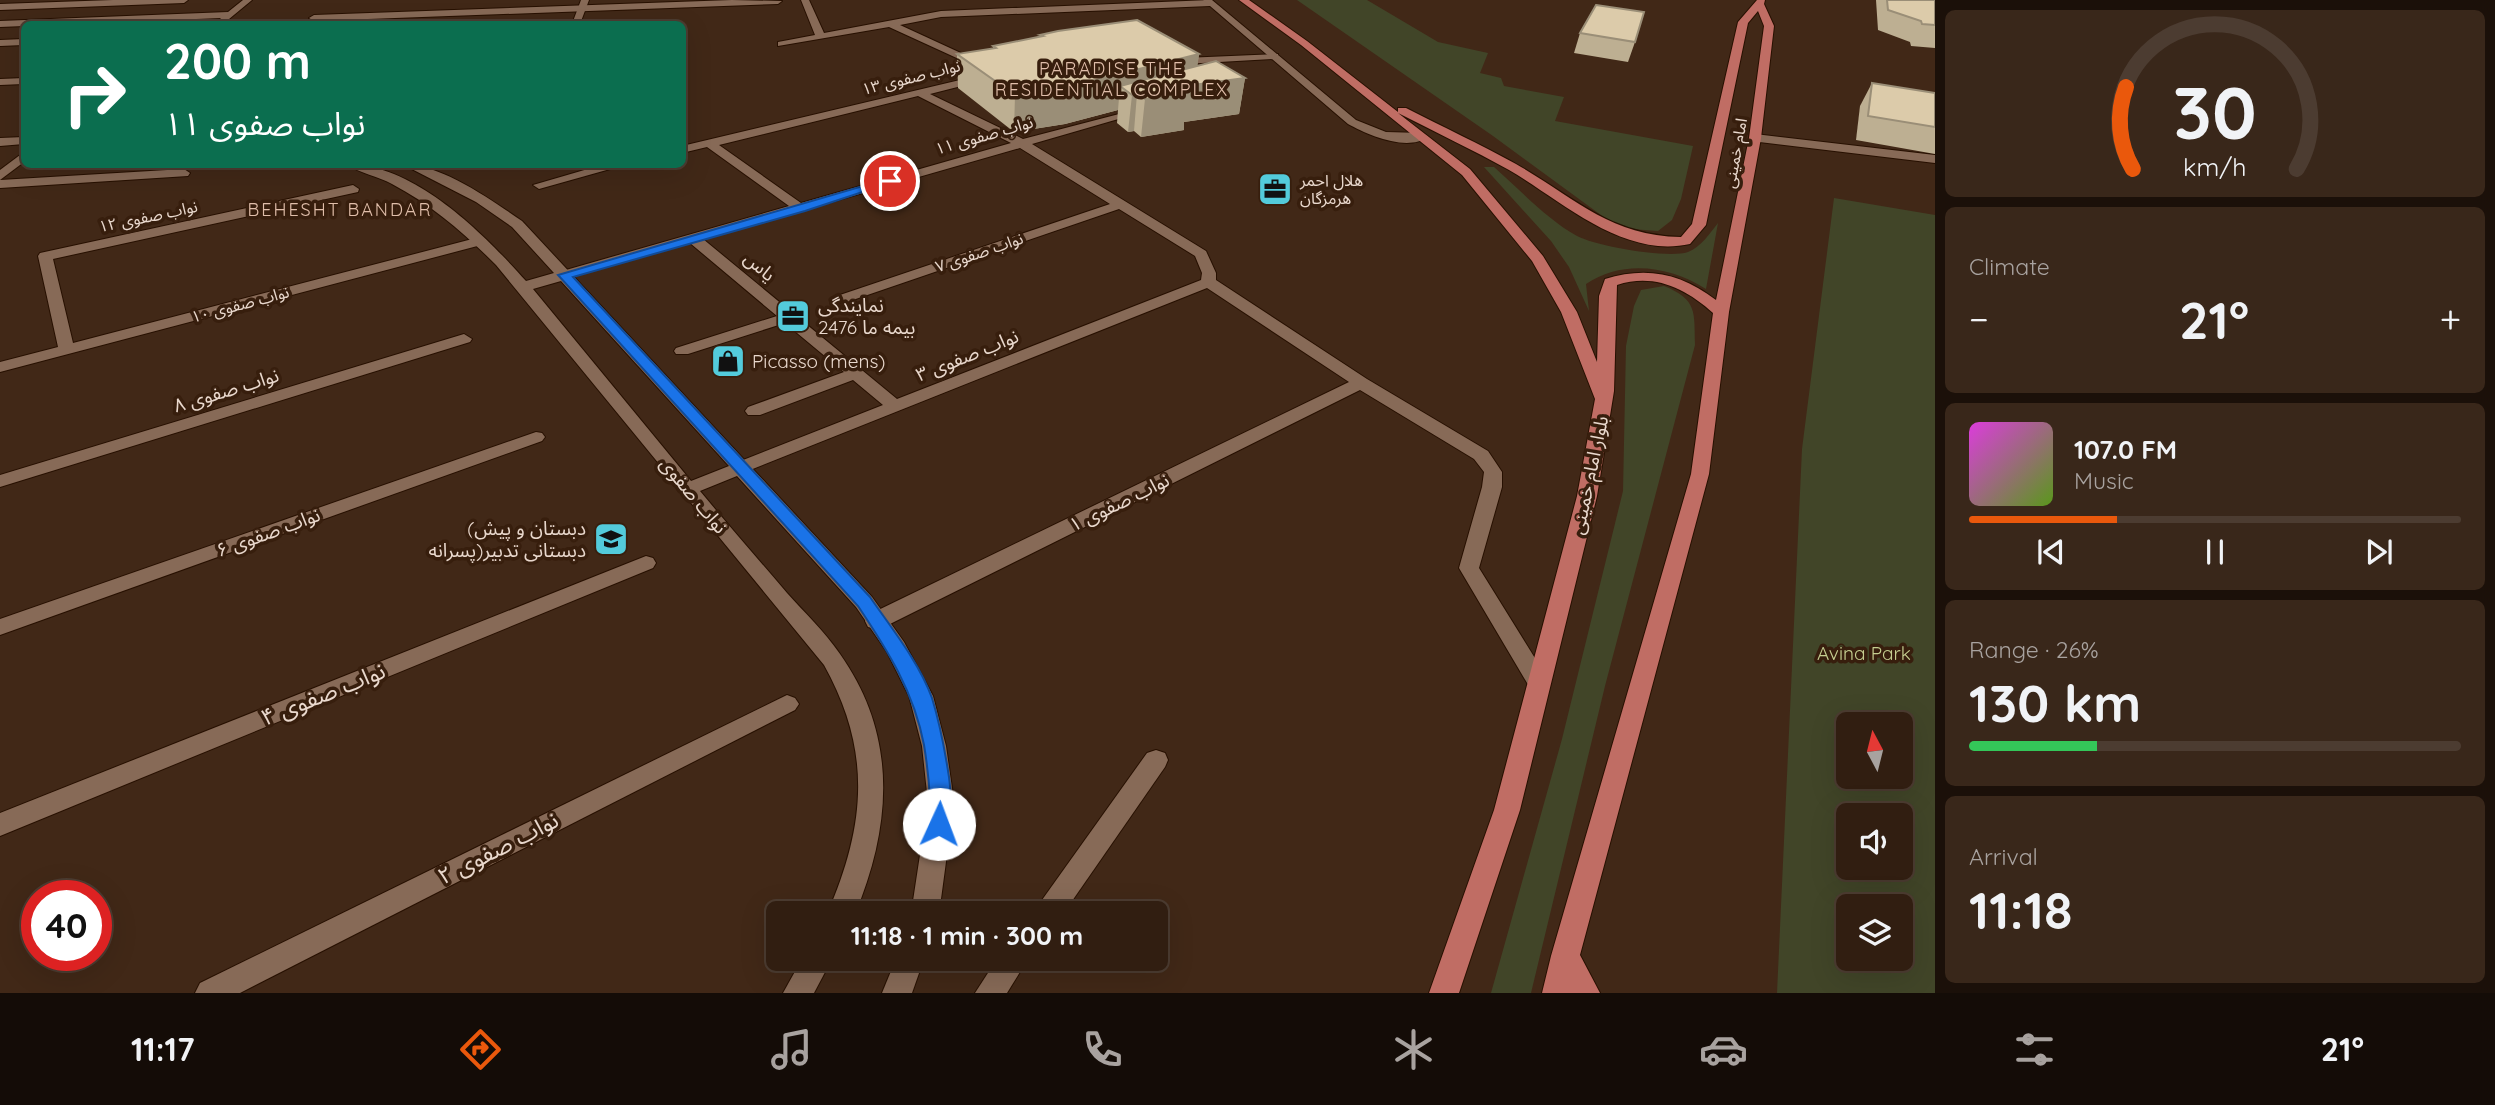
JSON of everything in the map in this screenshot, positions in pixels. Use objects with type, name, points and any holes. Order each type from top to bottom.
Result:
[{"type":"main road","points":[[1243,0],[1370,93],[1513,167],[1592,219],[1619,233],[1657,242],[1685,241],[1699,225],[1743,22],[1760,2]]},
{"type":"main road","name":"امام خمینی","points":[[1721,312],[1755,138],[1769,26],[1760,2]]},
{"type":"main road","name":"بلوار امام خمینی","points":[[1370,93],[1466,173],[1538,259],[1569,312],[1604,399],[1587,496],[1507,810],[1444,993]]},
{"type":"main road","points":[[1557,993],[1565,956],[1700,474],[1721,312],[1692,289],[1676,281],[1647,274],[1626,275],[1610,282],[1607,296],[1604,399]]},
{"type":"main road","points":[[1565,956],[1585,993]]},
{"type":"street","points":[[0,7],[184,0]]},
{"type":"street","points":[[223,21],[248,0]]},
{"type":"street","points":[[805,0],[820,36]]},
{"type":"street","points":[[314,18],[583,5],[778,1]]},
{"type":"street","points":[[781,44],[889,23],[971,12],[1209,1],[1352,122],[1375,135],[1401,139],[1422,137]]},
{"type":"street","points":[[77,21],[230,15]]},
{"type":"street","points":[[0,24],[21,23]]},
{"type":"street","points":[[889,23],[972,62]]},
{"type":"street","points":[[0,43],[21,42]]},
{"type":"street","points":[[1203,78],[1179,58],[1274,56]]},
{"type":"street","name":"نواب صفوی ۱۳","points":[[686,149],[999,74]]},
{"type":"street","points":[[0,82],[21,81]]},
{"type":"street","points":[[920,93],[1021,143],[1200,254],[1209,273],[1208,282],[1362,383],[1481,455],[1493,472],[1492,487],[1469,568],[1538,682]]},
{"type":"street","name":"نواب صفوی ۱۱","points":[[523,287],[1150,107]]},
{"type":"street","points":[[0,133],[21,132]]},
{"type":"street","points":[[1755,138],[1935,159]]},
{"type":"street","points":[[709,144],[801,209]]},
{"type":"street","points":[[0,176],[21,158]]},
{"type":"street","name":"نواب صفوی","points":[[370,168],[425,197],[464,225],[480,241],[523,287],[832,659],[853,692],[870,750],[870,824],[861,866],[846,901]]},
{"type":"street","points":[[416,168],[481,199],[517,224],[864,602],[896,648],[921,696],[934,746],[941,802],[927,901]]},
{"type":"street","points":[[539,185],[606,168]]},
{"type":"street","points":[[0,184],[184,173]]},
{"type":"street","name":"نواب صفوی ۱۲","points":[[67,350],[45,256],[353,189]]},
{"type":"street","name":"نواب صفوی ۷","points":[[839,300],[1119,205]]},
{"type":"street","name":"یاس","points":[[694,239],[895,406]]},
{"type":"street","name":"نواب صفوی ۱۰","points":[[0,367],[480,241]]},
{"type":"street","name":"نواب صفوی ۳","points":[[689,489],[1208,282]]},
{"type":"street","points":[[682,351],[788,317]]},
{"type":"street","name":"نواب صفوی ۸","points":[[0,481],[464,339]]},
{"type":"street","points":[[754,411],[856,373]]},
{"type":"street","name":"نواب صفوی ۱","points":[[877,621],[1362,383]]},
{"type":"street","name":"نواب صفوی ۶","points":[[0,627],[536,437]]},
{"type":"street","name":"نواب صفوی ۴","points":[[0,825],[646,563]]},
{"type":"street","name":"نواب صفوی ۲","points":[[210,993],[787,704]]},
{"type":"street","points":[[1055,901],[1156,760]]},
{"type":"street","points":[[798,993],[811,971]]},
{"type":"street","points":[[897,993],[905,971]]},
{"type":"street","points":[[990,993],[1006,971]]},
{"type":"green space","points":[[1297,0],[1367,0],[1438,42],[1488,53],[1480,73],[1501,78],[1504,86],[1564,97],[1555,121],[1693,146],[1681,199],[1672,220],[1658,231],[1631,229],[1605,218],[1493,136]]},
{"type":"green space","points":[[1484,167],[1494,167],[1566,229],[1600,244],[1649,253],[1678,254],[1697,247],[1718,223],[1706,289],[1692,281],[1662,271],[1646,268],[1615,271],[1586,284],[1589,311],[1569,267],[1551,241]]},
{"type":"green space","name":"Avina Park","points":[[1834,198],[1935,215],[1935,993],[1777,993],[1802,449]]},
{"type":"green space","points":[[1664,286],[1683,296],[1692,308],[1695,345],[1605,686],[1531,993],[1491,993],[1562,739],[1623,491],[1626,346],[1634,306],[1641,290]]},
{"type":"building","points":[[1887,0],[1935,0],[1935,25],[1922,24],[1921,21],[1888,10]]},
{"type":"building","points":[[1596,5],[1644,12],[1635,42],[1580,33]]},
{"type":"building","points":[[1137,20],[1199,54],[1067,87],[1015,95],[957,54],[996,48],[993,46],[1058,31]]},
{"type":"building","points":[[1216,61],[1245,78],[1179,87],[1188,93],[1145,99],[1137,94],[1132,95],[1120,86]]},
{"type":"building","points":[[1872,83],[1935,93],[1935,127],[1868,116]]},
{"type":"place","name":"هلال احمر هرمزگان","points":[[1275,189]]},
{"type":"place","name":"نمایندگی بیمه ما 2476","points":[[793,316]]},
{"type":"place","name":"Picasso (mens)","points":[[728,361]]},
{"type":"place","name":"(دبستان و پیش دبستانی تدبیر(پسرانه","points":[[611,539]]},
{"type":"district","name":"PARADISE THE RESIDENTIAL COMPLEX","points":[[1112,79]]},
{"type":"district","name":"BEHESHT BANDAR","points":[[340,210]]},
{"type":"route","points":[[890,181],[801,209],[565,275],[584,299],[864,602],[896,648],[921,696],[934,746],[941,802],[939,824]]}]
